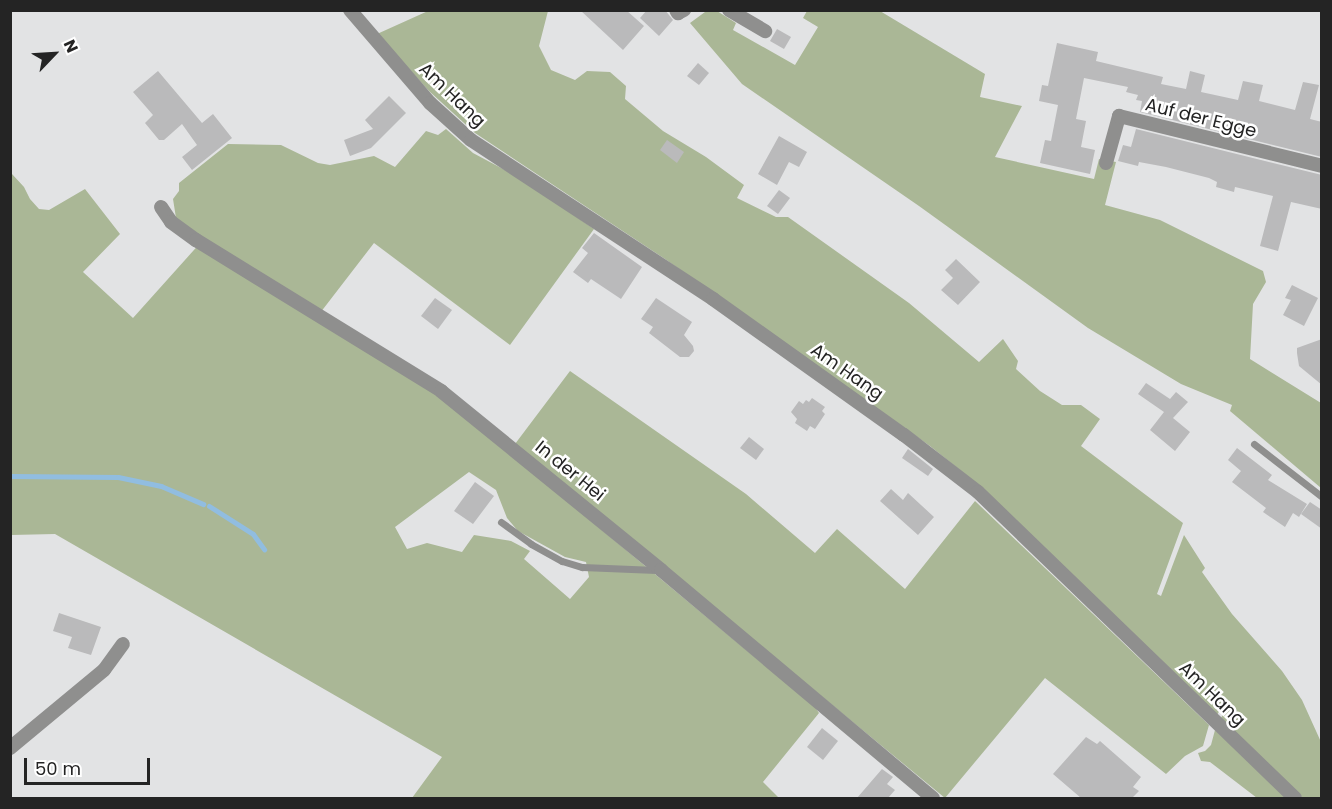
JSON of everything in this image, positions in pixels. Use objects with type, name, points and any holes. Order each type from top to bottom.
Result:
[{"type":"street","name":"Am Hang","points":[[350,10],[430,104],[471,140],[713,299],[904,435],[978,492],[1296,798]]},
{"type":"street","points":[[676,10],[678,13],[684,10]]},
{"type":"street","points":[[729,10],[765,31]]},
{"type":"street","name":"Auf der Egge","points":[[1107,163],[1112,136],[1119,116],[1322,166]]},
{"type":"street","name":"In der Hei","points":[[160,207],[171,222],[196,240],[441,391],[662,570],[933,798]]},
{"type":"street","points":[[10,748],[104,670],[123,644]]},
{"type":"lane","points":[[1254,444],[1322,497]]},
{"type":"lane","points":[[501,522],[531,544],[562,561],[582,567],[662,570]]},
{"type":"green space","points":[[428,11],[548,11],[539,46],[551,70],[575,80],[587,71],[610,72],[626,86],[625,99],[663,131],[706,157],[744,185],[737,198],[776,217],[788,217],[909,303],[979,362],[1003,339],[1018,361],[1016,369],[1040,391],[1062,405],[1081,405],[1100,419],[1081,446],[1183,523],[1157,594],[1161,596],[1184,535],[1205,568],[1202,572],[1232,614],[1282,671],[1302,700],[1321,742],[1321,798],[1303,798],[1220,720],[1225,710],[1223,704],[1216,717],[976,483],[930,446],[665,259],[475,133],[429,91],[377,34]]},
{"type":"green space","points":[[717,11],[736,23],[733,30],[795,65],[818,27],[803,18],[807,11],[880,11],[985,74],[980,97],[1022,106],[995,157],[1094,179],[1099,159],[1116,162],[1105,205],[1160,220],[1263,271],[1266,282],[1253,304],[1250,359],[1321,403],[1321,488],[1230,411],[1232,405],[1181,384],[1088,328],[919,206],[742,84],[690,23],[705,12]]},
{"type":"green space","points":[[446,129],[473,153],[520,178],[594,229],[510,345],[374,243],[317,317],[443,398],[815,707],[819,713],[763,782],[779,798],[412,798],[442,757],[55,534],[11,535],[12,174],[39,209],[49,210],[85,189],[120,234],[83,272],[133,318],[202,241],[176,218],[173,199],[179,191],[179,183],[228,144],[281,145],[318,163],[330,165],[374,156],[395,167],[426,131],[438,135]],"holes":[[[469,472],[496,490],[507,518],[518,531],[565,557],[586,562],[589,577],[570,599],[524,559],[530,551],[511,541],[474,535],[462,552],[427,543],[407,549],[395,527]]]},
{"type":"green space","points":[[570,371],[746,494],[815,553],[837,529],[905,589],[975,501],[1209,725],[1203,746],[1185,756],[1166,774],[1045,678],[945,798],[515,444]]},
{"type":"green space","points":[[1215,730],[1287,798],[1257,798],[1210,762],[1201,761],[1198,753],[1205,751],[1211,745]]},
{"type":"building","points":[[580,10],[626,10],[644,26],[623,50]]},
{"type":"building","points":[[647,10],[665,10],[673,20],[659,36],[640,18]]},
{"type":"building","points":[[777,29],[791,37],[784,49],[770,41]]},
{"type":"building","points":[[1057,43],[1098,52],[1096,61],[1163,77],[1161,84],[1186,89],[1190,71],[1205,75],[1201,92],[1238,100],[1243,81],[1263,85],[1259,101],[1295,110],[1303,82],[1319,85],[1310,119],[1322,122],[1322,157],[1140,112],[1142,101],[1136,100],[1138,95],[1126,92],[1128,87],[1084,78],[1076,119],[1086,121],[1081,147],[1095,150],[1090,174],[1040,163],[1045,140],[1051,141],[1058,105],[1039,101],[1042,85],[1048,86]]},
{"type":"building","points":[[698,63],[709,73],[699,85],[687,76]]},
{"type":"building","points":[[158,71],[202,123],[213,114],[232,138],[192,170],[182,157],[197,145],[182,124],[164,140],[159,140],[145,123],[153,115],[133,92]]},
{"type":"building","points":[[389,96],[406,113],[371,148],[350,156],[344,140],[373,129],[365,120]]},
{"type":"building","points":[[1136,129],[1322,175],[1322,209],[1291,202],[1278,251],[1260,246],[1273,196],[1235,187],[1234,192],[1216,187],[1217,182],[1209,178],[1166,167],[1139,162],[1138,166],[1118,161],[1123,145],[1131,147]]},
{"type":"building","points":[[779,136],[807,152],[799,167],[789,162],[777,185],[758,174]]},
{"type":"building","points":[[667,140],[684,152],[677,163],[660,150]]},
{"type":"building","points":[[779,190],[790,198],[778,214],[767,206]]},
{"type":"building","points":[[594,233],[642,267],[621,299],[591,279],[588,283],[573,272],[588,253],[582,248]]},
{"type":"building","points":[[956,259],[980,282],[958,305],[941,290],[953,278],[945,270]]},
{"type":"building","points":[[1292,285],[1318,298],[1304,326],[1283,315],[1291,300],[1285,298]]},
{"type":"building","points":[[435,298],[452,310],[438,329],[421,316]]},
{"type":"building","points":[[656,298],[692,322],[684,335],[693,346],[694,351],[689,357],[680,357],[649,333],[653,327],[641,319]]},
{"type":"building","points":[[1322,339],[1322,385],[1299,366],[1297,348]]},
{"type":"building","points":[[1146,383],[1170,399],[1176,392],[1188,402],[1173,418],[1190,432],[1175,451],[1150,430],[1164,412],[1138,394]]},
{"type":"building","points":[[812,398],[825,407],[822,411],[825,414],[815,429],[810,426],[807,431],[795,423],[797,419],[791,412],[799,401],[803,404]]},
{"type":"building","points":[[749,437],[764,449],[756,460],[740,448]]},
{"type":"building","points":[[1237,448],[1272,475],[1268,480],[1307,504],[1299,517],[1293,513],[1285,527],[1263,512],[1266,508],[1232,482],[1241,471],[1228,460]]},
{"type":"building","points":[[908,449],[933,469],[928,476],[902,458]]},
{"type":"building","points":[[475,482],[494,496],[473,524],[454,511]]},
{"type":"building","points":[[891,489],[903,500],[908,493],[934,517],[918,535],[880,501]]},
{"type":"building","points":[[1310,502],[1322,510],[1322,529],[1301,514]]},
{"type":"building","points":[[59,613],[101,627],[91,655],[68,648],[72,637],[53,631]]},
{"type":"building","points":[[822,728],[838,741],[823,760],[807,747]]},
{"type":"building","points":[[1086,737],[1097,744],[1100,741],[1141,777],[1133,787],[1139,791],[1132,798],[1081,798],[1053,774]]},
{"type":"building","points":[[882,769],[893,777],[887,784],[895,790],[888,798],[857,798]]},
{"type":"waterway","points":[[10,476],[118,477],[161,486],[203,504]]},
{"type":"waterway","points":[[209,506],[253,534],[264,549]]}]
